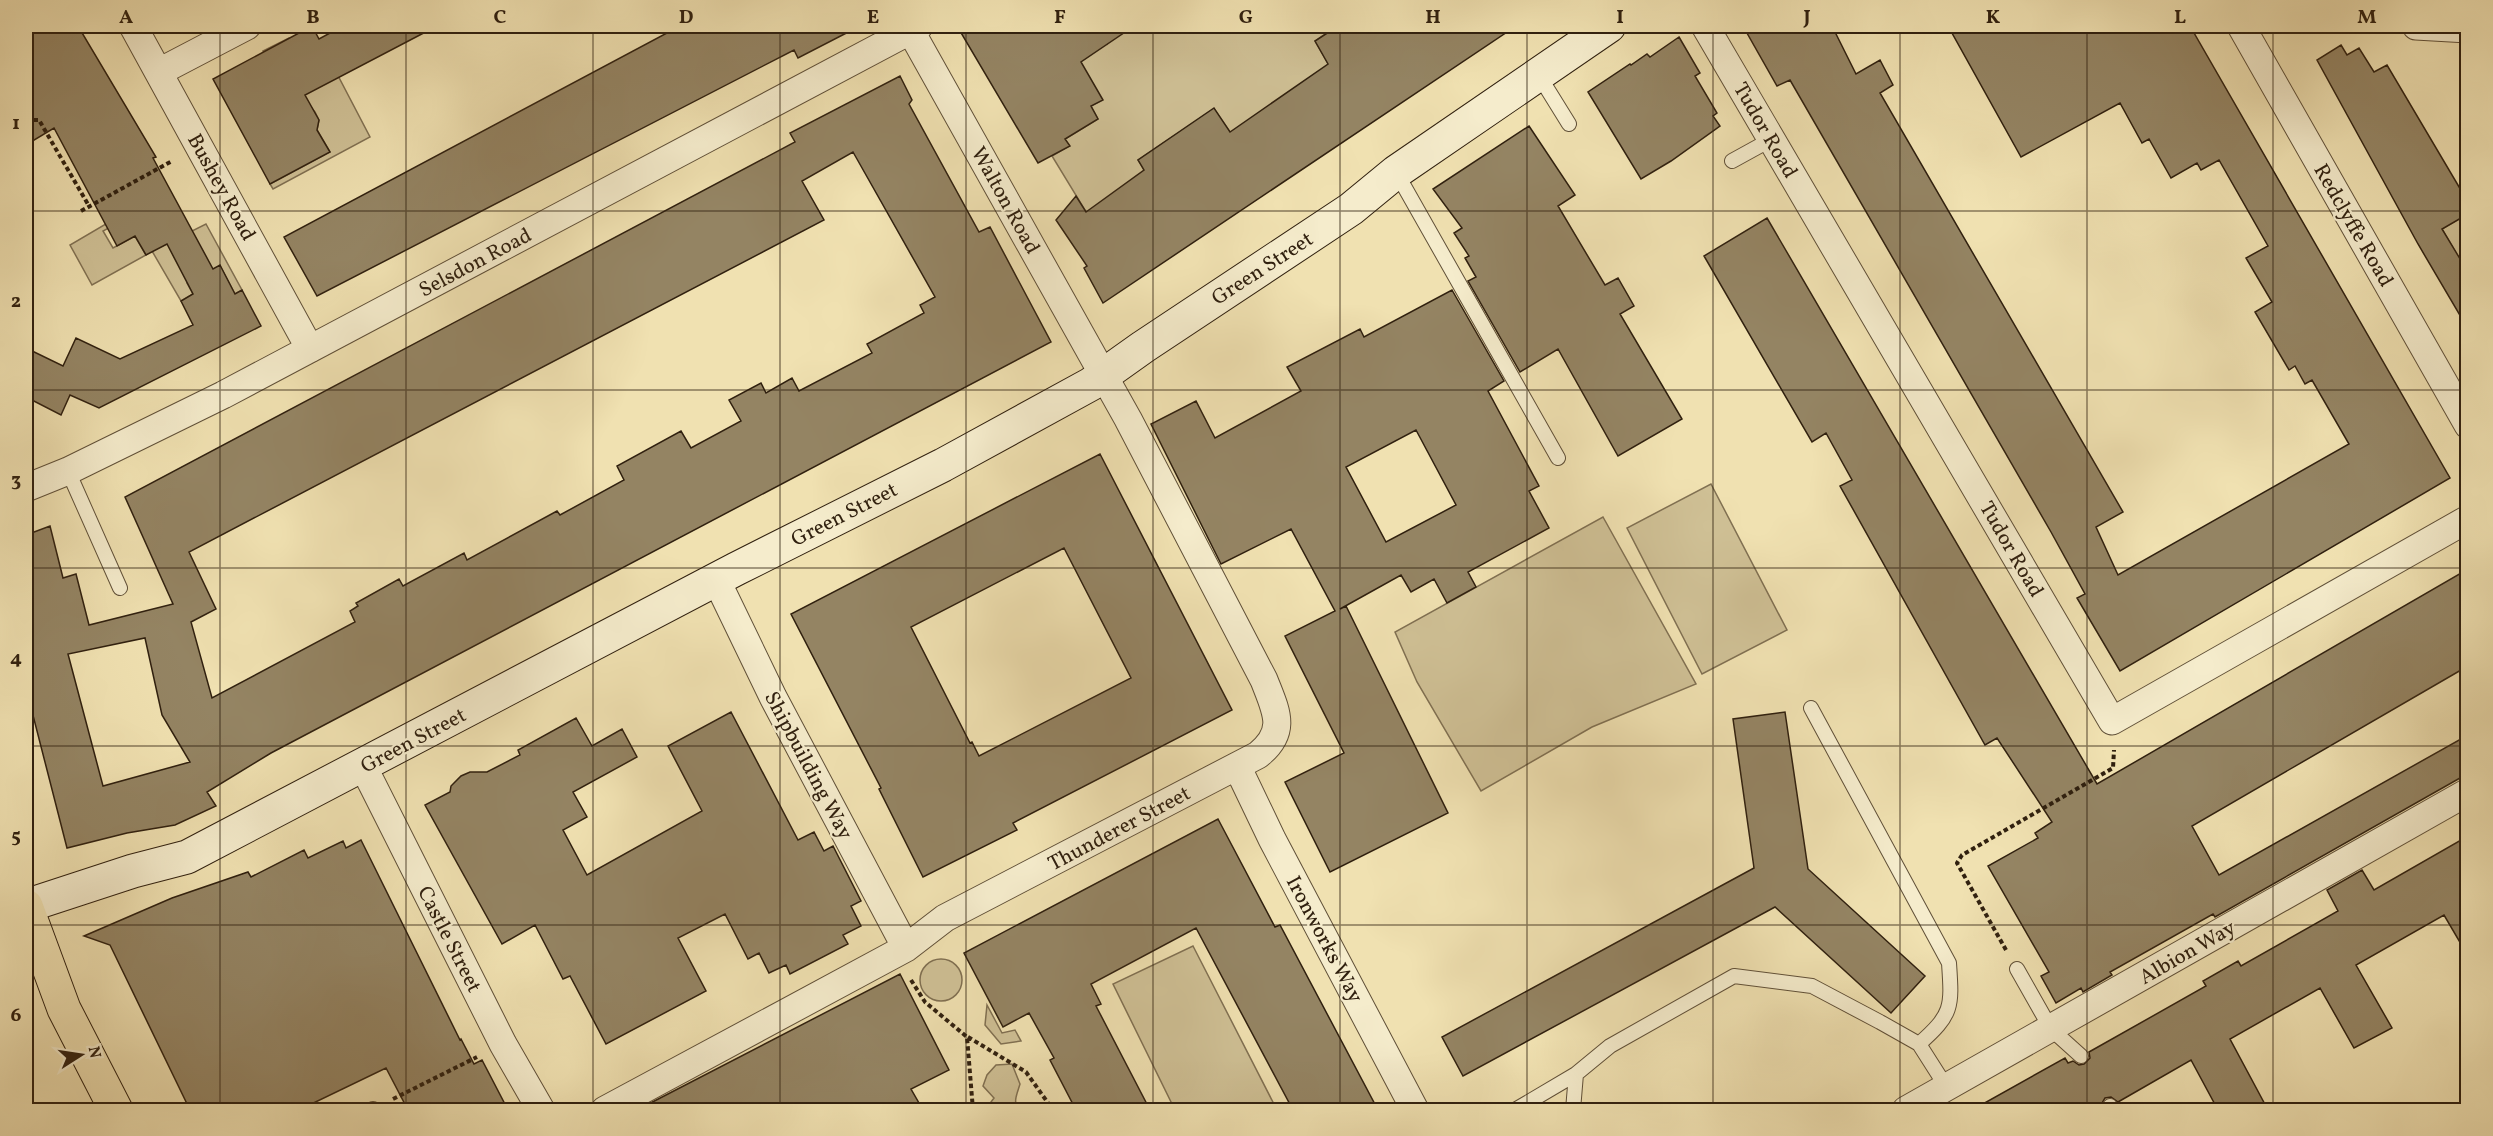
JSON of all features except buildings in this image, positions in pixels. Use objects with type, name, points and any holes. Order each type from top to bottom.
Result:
[{"type":"main road","name":"Green Street","points":[[26,906],[133,871],[187,857],[716,579],[943,465],[1091,384],[1351,209],[1396,172],[1609,26]]},
{"type":"main road","points":[[26,906],[64,1009],[116,1110]]},
{"type":"street","name":"Bushey Road","points":[[133,26],[310,349]]},
{"type":"street","points":[[159,72],[247,26]]},
{"type":"street","name":"Tudor Road","points":[[1705,26],[2112,721],[2468,519]]},
{"type":"street","name":"Redclyffe Road","points":[[2241,26],[2467,424]]},
{"type":"street","points":[[2416,26],[2468,29]]},
{"type":"street","name":"Selsdon Road","points":[[26,488],[68,471],[223,395],[913,27]]},
{"type":"street","name":"Walton Road","points":[[913,27],[1103,375]]},
{"type":"street","name":"Thunderer Street","points":[[605,1110],[900,951],[945,918],[1258,755],[1269,746],[1277,731],[1277,712],[1264,680],[1103,375]]},
{"type":"street","name":"Shipbuilding Way","points":[[716,579],[900,951]]},
{"type":"street","name":"Castle Street","points":[[363,766],[503,1044],[541,1110]]},
{"type":"street","name":"Ironworks Way","points":[[1237,766],[1272,839],[1415,1110]]},
{"type":"street","name":"Albion Way","points":[[1906,1110],[2468,792]]},
{"type":"lane","points":[[1538,74],[1569,124]]},
{"type":"lane","points":[[1732,161],[1772,139]]},
{"type":"lane","points":[[1396,172],[1558,458]]},
{"type":"lane","points":[[68,471],[120,588]]},
{"type":"lane","points":[[1811,708],[1950,963],[1952,997],[1943,1023],[1919,1044]]},
{"type":"lane","points":[[2017,969],[2081,1056]]},
{"type":"lane","points":[[1515,1110],[1576,1074],[1610,1046],[1734,976],[1812,986],[1919,1044],[1947,1088]]},
{"type":"lane","points":[[1573,1110],[1576,1074]]},
{"type":"path","points":[[26,120],[39,120],[89,206]]},
{"type":"path","points":[[81,211],[199,146]]},
{"type":"path","points":[[2017,969],[1960,872],[1957,863],[1962,855],[2113,768],[2114,743]]},
{"type":"path","points":[[900,951],[925,1002],[967,1037],[1026,1072],[1053,1110]]},
{"type":"path","points":[[967,1037],[973,1110]]},
{"type":"path","points":[[374,1110],[503,1044]]},
{"type":"shaded area","points":[[1047,26],[1095,26],[1107,44],[1114,26],[1335,26],[1351,49],[1346,53],[1331,30],[1315,41],[1329,65],[1246,155],[1214,109],[1138,160],[1170,208],[1094,225],[1052,156],[1069,146],[1065,139],[1098,119],[1091,106],[1102,100]]},
{"type":"shaded area","points":[[289,38],[300,59],[323,47],[370,137],[273,189],[270,184],[330,152],[317,130],[319,120],[315,112],[263,51]]},
{"type":"shaded area","points":[[133,208],[136,213],[103,231],[113,248],[135,236],[146,255],[92,285],[70,245]]},
{"type":"shaded area","points":[[2467,214],[2467,272],[2442,229]]},
{"type":"shaded area","points":[[206,224],[242,290],[235,294],[220,266],[187,283],[193,294],[181,301],[152,251]]},
{"type":"shaded area","points":[[1711,484],[1787,630],[1702,674],[1627,528]]},
{"type":"shaded area","points":[[1603,517],[1696,684],[1592,727],[1481,791],[1417,682],[1395,632]]},
{"type":"shaded area","points":[[1193,946],[1277,1110],[1175,1110],[1113,984]]},
{"type":"shaded area","points":[[941,959],[956,965],[962,980],[956,995],[941,1001],[926,995],[920,980],[926,965]]},
{"type":"shaded area","points":[[987,1005],[1002,1033],[1015,1030],[1021,1041],[1001,1044],[985,1025]]},
{"type":"shaded area","points":[[1012,1064],[1020,1084],[1016,1100],[1018,1110],[985,1110],[994,1098],[983,1086],[987,1075],[996,1065]]}]
